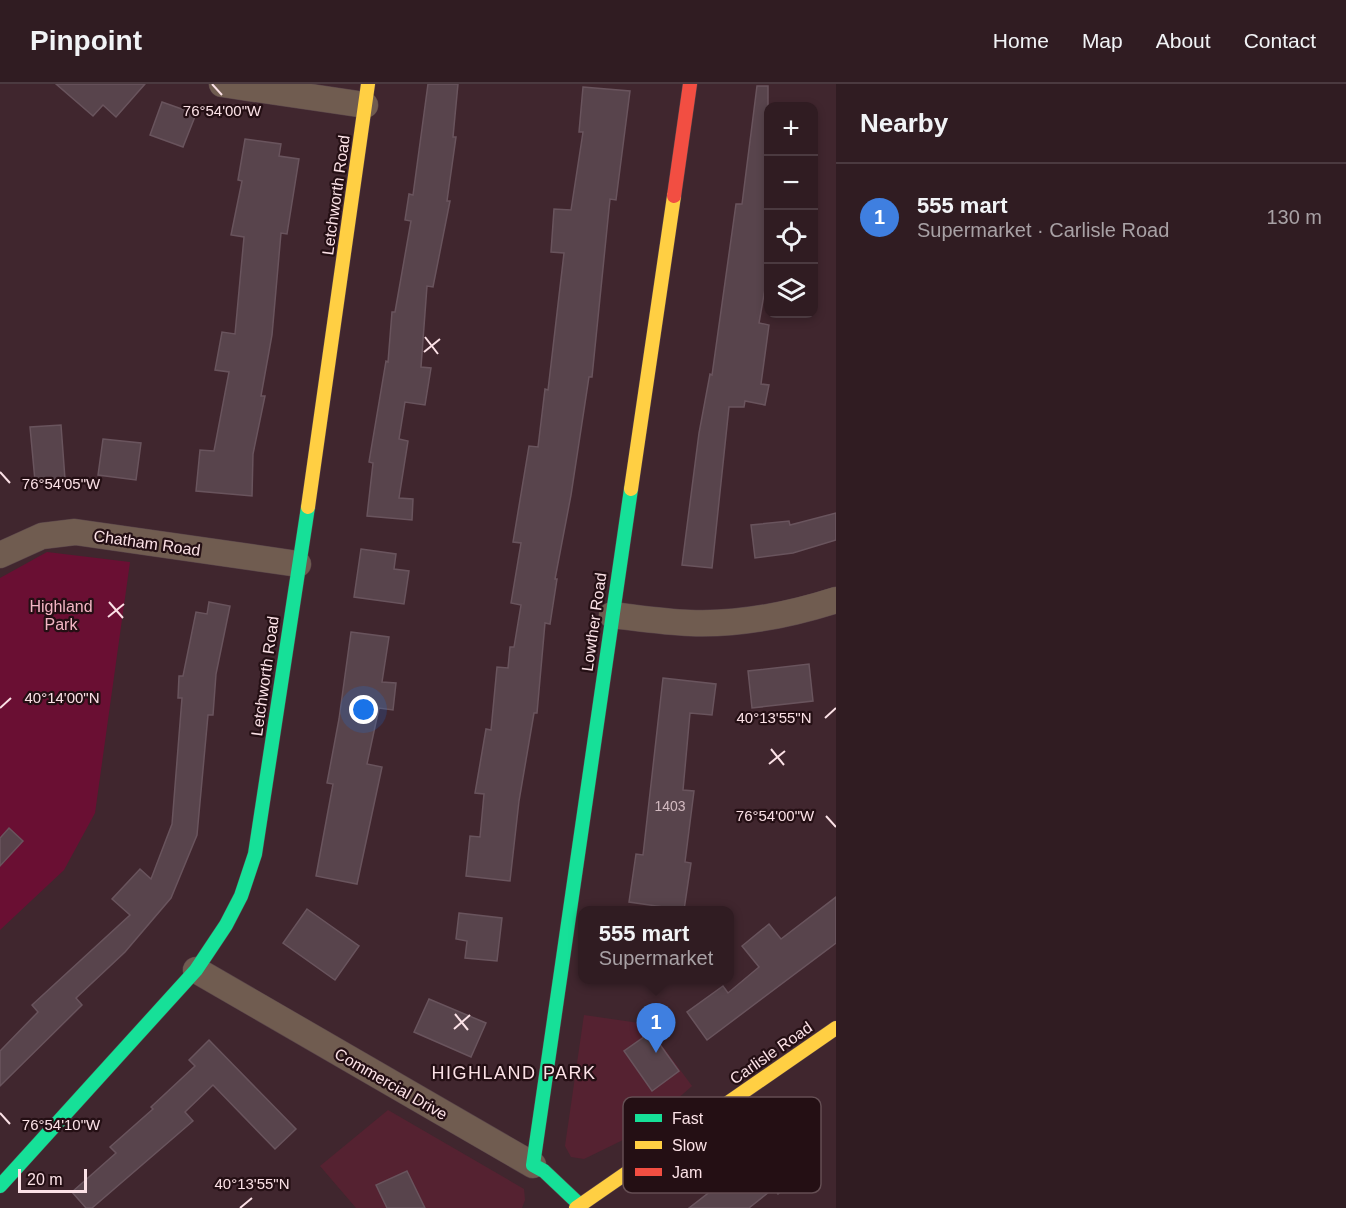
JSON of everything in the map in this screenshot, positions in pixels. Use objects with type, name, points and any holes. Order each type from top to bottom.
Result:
[{"type":"main road","name":"Lowther Road","points":[[533,1165],[690,84]]},
{"type":"main road","name":"Letchworth Road","points":[[0,1186],[196,970],[226,925],[241,896],[255,854],[327,383],[366,95]]},
{"type":"main road","name":"Carlisle Road","points":[[737,1097],[836,1028]]},
{"type":"main road","name":"Commercial Drive","points":[[533,1165],[544,1171],[580,1207]]},
{"type":"main road","name":"Carlisle Road","points":[[580,1207],[623,1177]]},
{"type":"street","points":[[222,84],[366,95]]},
{"type":"street","name":"Chatham Road","points":[[0,555],[42,536],[75,532],[298,564]]},
{"type":"street","points":[[612,615],[690,623],[723,622],[804,610],[836,600]]},
{"type":"street","name":"Commercial Drive","points":[[196,970],[533,1165]]},
{"type":"shaded area","points":[[584,1015],[646,1024],[692,1086],[680,1097],[623,1097],[623,1140],[584,1159],[571,1157],[565,1146]]},
{"type":"shaded area","points":[[388,1110],[524,1189],[525,1200],[522,1208],[356,1208],[320,1166]]},
{"type":"green space","name":"Highland Park","points":[[47,552],[130,562],[95,813],[64,870],[0,930],[0,578]]},
{"type":"building","points":[[56,84],[145,84],[116,117],[103,105],[93,116]]},
{"type":"building","points":[[428,84],[458,84],[453,137],[456,137],[447,201],[450,201],[433,287],[427,286],[421,367],[431,368],[425,405],[405,402],[399,439],[408,441],[399,498],[413,499],[412,520],[367,516],[373,463],[369,462],[386,361],[388,362],[392,312],[395,312],[411,221],[405,220],[409,194],[413,195]]},
{"type":"building","points":[[757,86],[768,86],[768,102],[764,102],[764,295],[759,323],[769,325],[761,384],[769,385],[765,405],[745,401],[744,407],[729,407],[712,568],[682,565],[699,433],[710,374],[712,375],[736,204],[742,204]]},
{"type":"building","points":[[583,87],[630,91],[616,200],[610,199],[592,377],[589,377],[571,495],[555,579],[557,579],[550,624],[545,623],[537,713],[534,713],[519,801],[510,881],[466,876],[470,836],[480,837],[484,794],[475,793],[486,729],[491,730],[497,667],[508,668],[510,647],[514,647],[521,605],[511,603],[521,543],[513,542],[529,446],[538,447],[545,389],[548,390],[564,253],[551,252],[554,209],[571,210],[583,132],[579,132]]},
{"type":"building","points":[[162,102],[196,114],[183,147],[150,135]]},
{"type":"building","points":[[245,139],[281,144],[279,156],[299,159],[287,234],[281,233],[272,335],[261,396],[265,396],[253,454],[252,496],[196,491],[200,450],[214,451],[229,372],[215,370],[222,332],[235,334],[244,237],[231,235],[242,181],[238,180]]},
{"type":"building","points":[[61,425],[65,479],[35,481],[30,427]]},
{"type":"building","points":[[103,439],[141,443],[136,480],[98,475]]},
{"type":"building","points":[[836,513],[836,540],[793,553],[755,558],[751,525],[789,521],[790,525]]},
{"type":"building","points":[[361,549],[396,554],[394,569],[409,571],[404,604],[354,597]]},
{"type":"building","points":[[209,602],[230,606],[216,674],[213,715],[208,715],[197,835],[171,898],[125,952],[76,998],[82,1005],[0,1086],[0,1051],[38,1012],[32,1005],[130,915],[112,899],[140,869],[151,879],[172,824],[182,698],[178,698],[179,676],[183,676],[196,612],[207,614]]},
{"type":"building","points":[[351,632],[389,637],[382,682],[396,683],[393,710],[379,708],[367,764],[382,767],[357,884],[316,876],[333,784],[327,783],[339,719]]},
{"type":"building","points":[[809,664],[813,701],[752,708],[748,671]]},
{"type":"building","points":[[663,678],[716,684],[712,715],[690,713],[683,790],[694,791],[685,862],[691,863],[685,906],[656,906],[629,902],[636,854],[643,855]]},
{"type":"building","points":[[9,828],[23,841],[0,866],[0,838]]},
{"type":"building","points":[[836,897],[836,943],[707,1040],[687,1012],[723,986],[728,993],[759,967],[742,946],[769,924],[781,939]]},
{"type":"building","points":[[307,909],[359,946],[335,980],[283,943]]},
{"type":"building","points":[[459,913],[502,918],[497,961],[465,958],[467,941],[456,939]]},
{"type":"building","points":[[429,999],[486,1023],[471,1057],[414,1032]]},
{"type":"building","points":[[651,1032],[679,1071],[652,1091],[624,1051]]},
{"type":"building","points":[[209,1040],[296,1129],[275,1149],[213,1085],[185,1112],[193,1121],[92,1208],[86,1208],[72,1192],[116,1153],[110,1147],[153,1109],[151,1107],[195,1066],[189,1060]]},
{"type":"building","points":[[407,1171],[425,1208],[387,1208],[376,1185]]},
{"type":"building","points":[[708,1193],[768,1193],[749,1208],[689,1208]]},
{"type":"traffic: fast","points":[[580,1205],[544,1171],[533,1165],[631,489]]},
{"type":"traffic: fast","points":[[0,1186],[196,970],[226,925],[241,896],[255,854],[308,507]]},
{"type":"traffic: slow","points":[[308,507],[368,84]]},
{"type":"traffic: slow","points":[[631,489],[674,196]]},
{"type":"traffic: slow","points":[[736,1097],[836,1028]]},
{"type":"traffic: slow","points":[[576,1208],[623,1175]]},
{"type":"traffic: jam","points":[[674,196],[690,84]]},
{"type":"place","name":"555 mart","points":[[656,1053]]},
{"type":"district","name":"HIGHLAND PARK","points":[[514,1073]]}]
